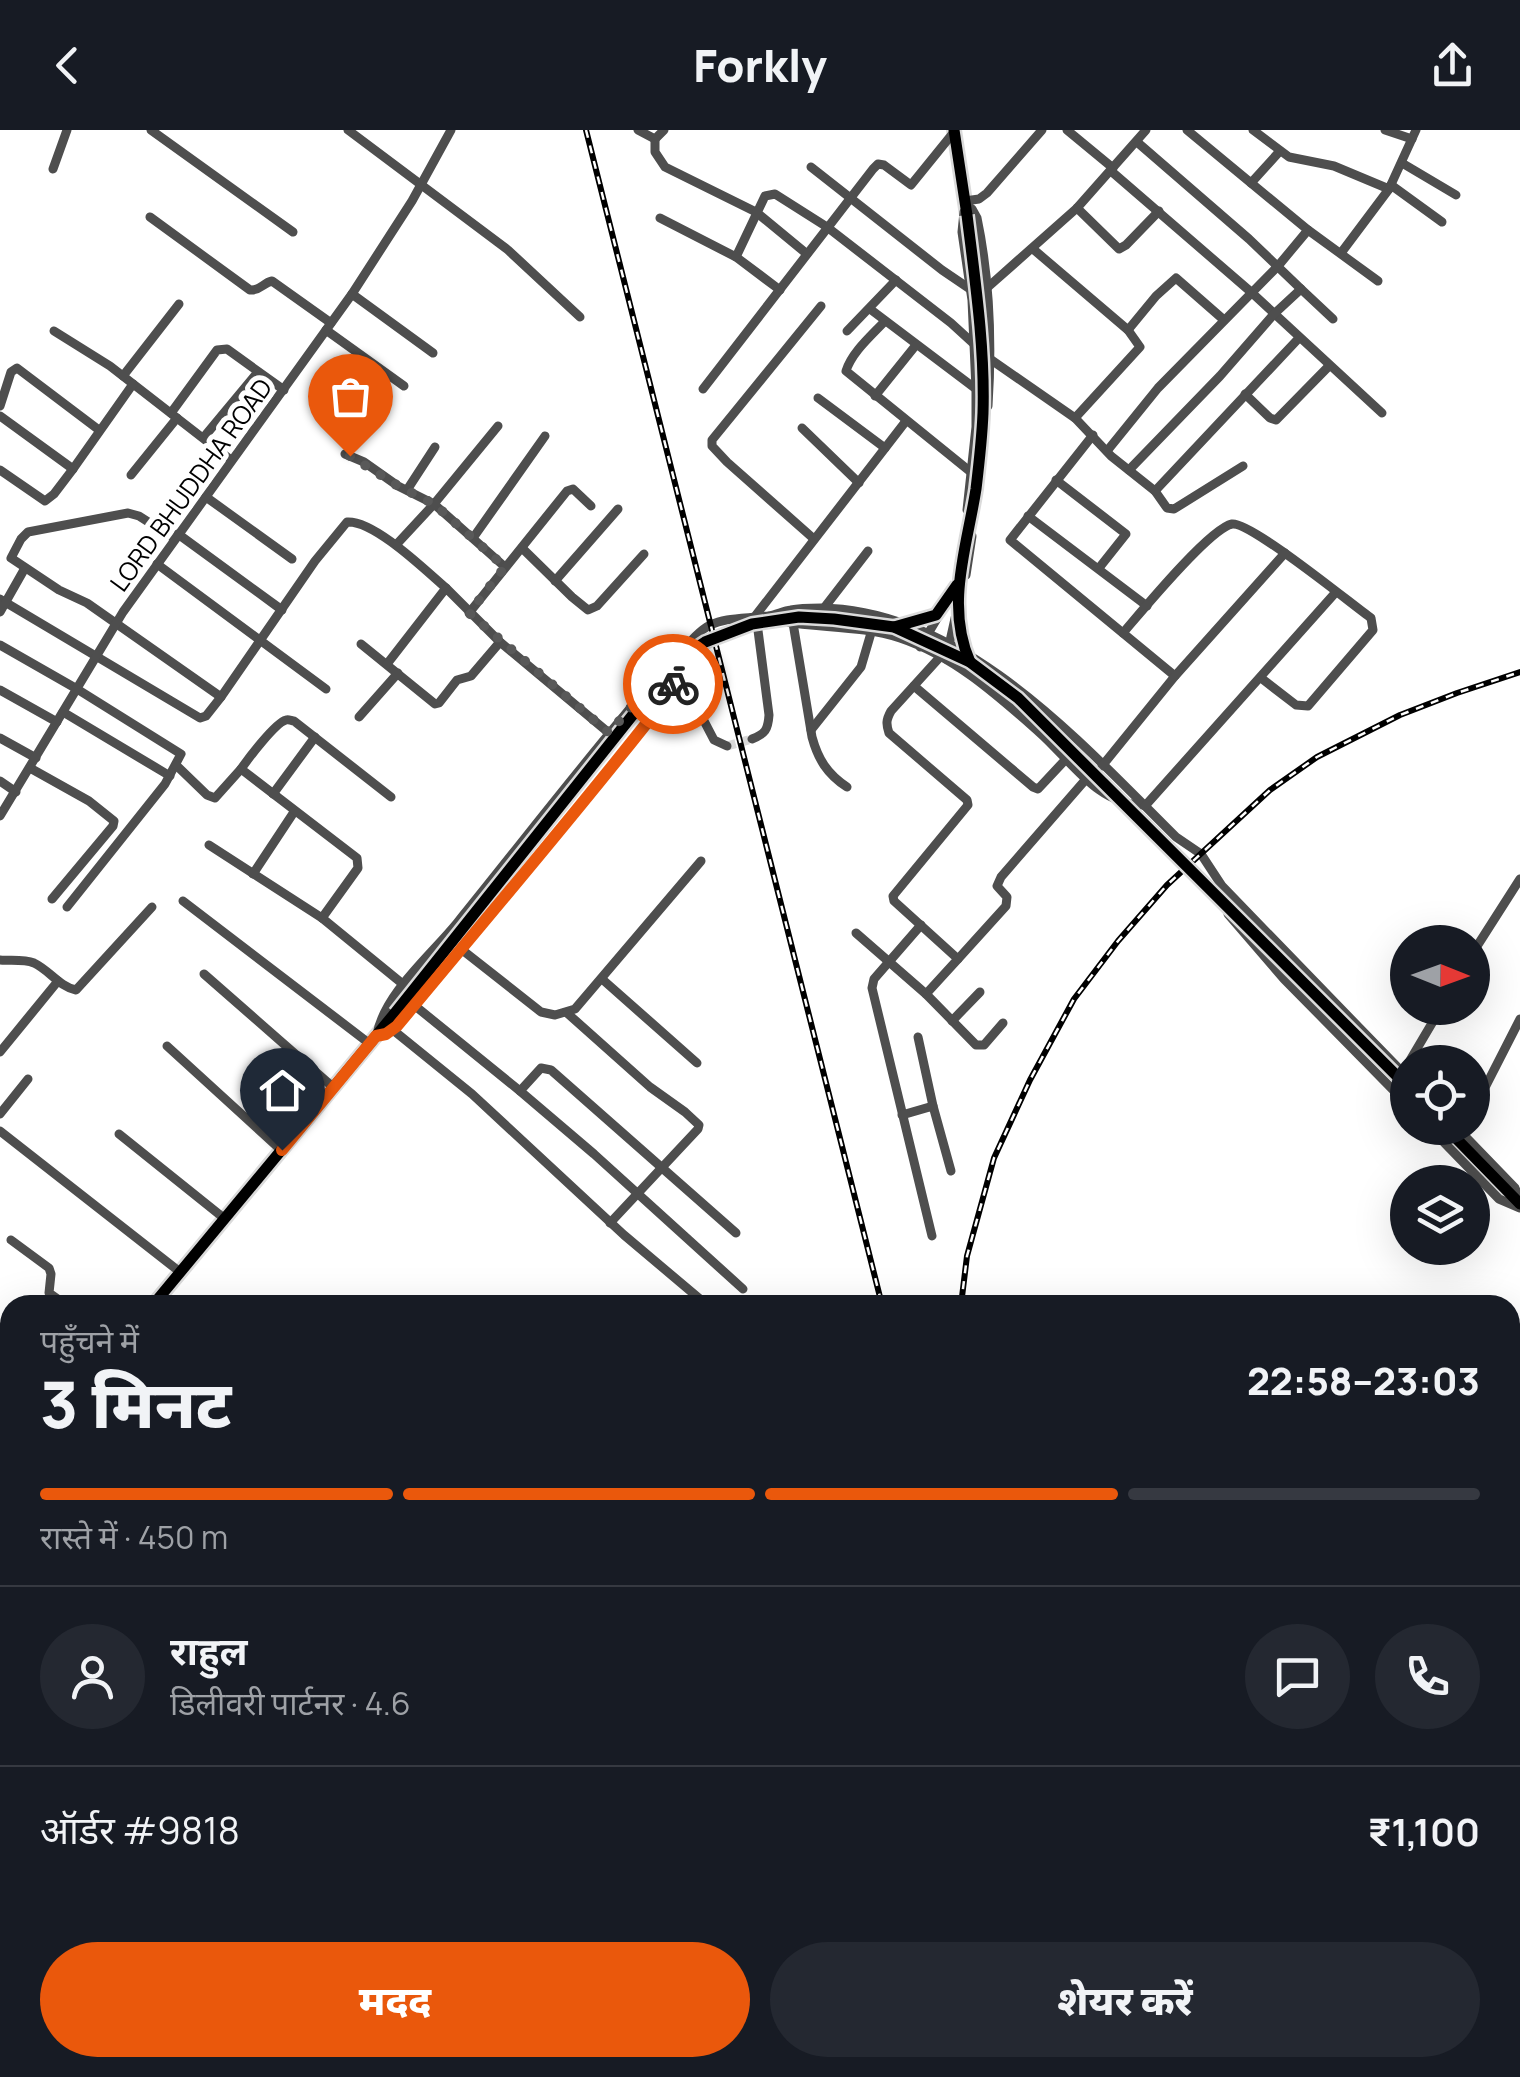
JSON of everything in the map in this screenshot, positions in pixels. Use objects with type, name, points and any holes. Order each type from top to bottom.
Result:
[{"type":"main road","points":[[954,131],[983,368],[976,487],[957,585],[958,616],[970,662]]},
{"type":"main road","points":[[894,627],[936,615],[957,585]]},
{"type":"main road","points":[[161,1295],[395,1013],[663,678],[685,655],[718,636],[752,624],[798,617],[894,627],[970,662],[1018,698],[1390,1069]]},
{"type":"main road","points":[[1462,1145],[1520,1204]]},
{"type":"street","points":[[53,168],[67,130]]},
{"type":"street","points":[[151,130],[294,232]]},
{"type":"street","points":[[348,130],[508,250],[580,317]]},
{"type":"street","name":"LORD BHUDDHA ROAD","points":[[0,816],[116,624],[352,294],[451,130]]},
{"type":"street","points":[[638,130],[654,139]]},
{"type":"street","points":[[654,139],[664,130]]},
{"type":"street","points":[[920,647],[939,616],[954,578],[972,473],[975,345],[962,232],[966,207],[987,193],[1042,130]]},
{"type":"street","points":[[1068,130],[1382,414]]},
{"type":"street","points":[[988,287],[1077,208],[1146,130]]},
{"type":"street","points":[[1187,130],[1308,230],[1378,281]]},
{"type":"street","points":[[1253,130],[1289,157],[1352,172],[1390,187],[1442,222]]},
{"type":"street","points":[[1341,253],[1390,187],[1414,134],[1385,130]]},
{"type":"street","points":[[703,389],[878,164],[908,185],[913,184],[954,131]]},
{"type":"street","points":[[654,139],[665,167],[756,212],[808,254]]},
{"type":"street","points":[[1137,142],[1333,318]]},
{"type":"street","points":[[1251,183],[1280,151]]},
{"type":"street","points":[[1402,163],[1456,195]]},
{"type":"street","points":[[811,167],[970,288]]},
{"type":"street","points":[[736,257],[765,196],[772,194],[827,228],[975,345]]},
{"type":"street","points":[[958,959],[894,901],[894,892],[968,805],[889,733],[886,719],[943,658],[949,644],[968,562],[983,468],[990,358],[988,287],[976,218],[972,209],[966,207]]},
{"type":"street","points":[[1077,208],[1120,249],[1159,211]]},
{"type":"street","points":[[150,217],[250,290],[272,281],[404,386]]},
{"type":"street","points":[[660,218],[736,257],[780,290]]},
{"type":"street","points":[[1107,452],[1158,388],[1278,266],[1308,230]]},
{"type":"street","points":[[1033,248],[1128,330],[1140,347],[1075,418]]},
{"type":"street","points":[[1128,330],[1176,278],[1224,320]]},
{"type":"street","points":[[847,331],[896,280]]},
{"type":"street","points":[[1129,470],[1302,289]]},
{"type":"street","points":[[352,294],[433,354]]},
{"type":"street","points":[[124,376],[179,304]]},
{"type":"street","points":[[814,539],[727,462],[712,446],[712,440],[821,306]]},
{"type":"street","points":[[870,309],[976,390]]},
{"type":"street","points":[[885,321],[855,353],[846,368],[850,376],[972,473]]},
{"type":"street","points":[[54,331],[124,376],[232,460]]},
{"type":"street","points":[[1155,491],[1299,338]]},
{"type":"street","points":[[875,396],[916,345]]},
{"type":"street","points":[[131,476],[219,348],[284,390]]},
{"type":"street","points":[[990,358],[1075,418],[1107,452],[1155,491],[1168,508],[1174,509],[1243,466]]},
{"type":"street","points":[[1245,394],[1276,420],[1329,366]]},
{"type":"street","points":[[0,406],[11,372],[18,368],[99,430]]},
{"type":"street","points":[[204,437],[258,372]]},
{"type":"street","points":[[0,470],[45,501],[133,384]]},
{"type":"street","points":[[818,398],[886,448]]},
{"type":"street","points":[[0,416],[72,469]]},
{"type":"street","points":[[752,740],[768,728],[769,716],[756,615],[906,421]]},
{"type":"street","points":[[396,545],[498,426]]},
{"type":"street","points":[[802,428],[859,482]]},
{"type":"street","points":[[1093,435],[1010,538],[1011,542],[1175,676]]},
{"type":"street","points":[[473,538],[545,436]]},
{"type":"street","points":[[407,490],[435,447]]},
{"type":"street","points":[[345,454],[434,504],[505,567]]},
{"type":"street","points":[[1056,480],[1126,534],[1099,568]]},
{"type":"street","points":[[469,613],[570,488],[592,506]]},
{"type":"street","points":[[206,497],[292,559]]},
{"type":"street","points":[[556,581],[618,509]]},
{"type":"street","points":[[221,697],[86,603],[11,558],[24,534],[132,514],[176,537],[282,610]]},
{"type":"street","points":[[1028,516],[1147,606]]},
{"type":"street","points":[[24,568],[2,605],[200,718],[221,697],[322,553],[347,522],[358,522],[396,545],[500,642],[609,733]]},
{"type":"street","points":[[1123,633],[1203,546],[1226,526],[1245,526],[1371,618],[1373,630],[1311,704],[1296,705],[1260,678]]},
{"type":"street","points":[[522,548],[583,608],[592,609],[644,554]]},
{"type":"street","points":[[824,608],[868,551]]},
{"type":"street","points":[[1102,766],[1175,676],[1285,553]]},
{"type":"street","points":[[157,564],[326,689]]},
{"type":"street","points":[[387,664],[446,588]]},
{"type":"street","points":[[1144,805],[1336,592]]},
{"type":"street","points":[[769,616],[794,609],[824,608],[869,614],[928,634],[966,652],[1002,676],[1176,837],[1202,854],[1222,886],[1390,1052]]},
{"type":"street","points":[[373,1040],[393,1030],[414,1006],[620,757],[668,696],[680,656],[689,641],[718,620],[769,616],[898,637],[943,658],[984,684],[1109,798],[1144,805]]},
{"type":"street","points":[[794,623],[820,762],[847,787]]},
{"type":"street","points":[[811,730],[861,667],[871,632]]},
{"type":"street","points":[[361,644],[436,704],[458,680],[471,676],[500,642]]},
{"type":"street","points":[[0,646],[182,754],[170,776],[67,907]]},
{"type":"street","points":[[373,1040],[380,1018],[404,985],[609,733],[661,672],[680,656]]},
{"type":"street","points":[[360,717],[398,673]]},
{"type":"street","points":[[675,676],[692,696],[714,740],[726,746]]},
{"type":"street","points":[[914,686],[1033,787],[1038,789],[1067,758]]},
{"type":"street","points":[[0,690],[57,722]]},
{"type":"street","points":[[63,712],[170,776]]},
{"type":"street","points":[[176,766],[215,798],[283,721],[294,721],[391,797]]},
{"type":"street","points":[[272,794],[315,737]]},
{"type":"street","points":[[0,738],[36,758]]},
{"type":"street","points":[[30,768],[114,820],[52,899]]},
{"type":"street","points":[[240,769],[357,858],[358,868],[322,918]]},
{"type":"street","points":[[926,994],[1006,906],[1007,897],[997,886],[1001,878],[1086,778]]},
{"type":"street","points":[[0,781],[16,792]]},
{"type":"street","points":[[253,874],[294,812]]},
{"type":"street","points":[[112,826],[127,832]]},
{"type":"street","points":[[208,845],[322,918],[404,985]]},
{"type":"street","points":[[461,949],[541,1012],[566,1013],[575,1009],[602,979],[702,861]]},
{"type":"street","points":[[1490,926],[1520,879]]},
{"type":"street","points":[[1222,886],[1226,912],[1256,948],[1390,1086]]},
{"type":"street","points":[[183,902],[373,1040]]},
{"type":"street","points":[[0,960],[36,964],[72,991],[76,990],[152,906]]},
{"type":"street","points":[[921,925],[874,979],[872,988],[932,1236]]},
{"type":"street","points":[[856,934],[926,994],[972,1042],[984,1045],[1003,1023]]},
{"type":"street","points":[[204,974],[334,1088]]},
{"type":"street","points":[[602,979],[698,1063]]},
{"type":"street","points":[[0,1052],[58,981]]},
{"type":"street","points":[[952,1021],[980,992]]},
{"type":"street","points":[[414,1006],[520,1091],[743,1289]]},
{"type":"street","points":[[566,1013],[650,1088],[696,1122],[698,1129],[610,1223]]},
{"type":"street","points":[[1490,1077],[1520,1019]]},
{"type":"street","points":[[393,1030],[472,1094],[610,1223],[695,1295]]},
{"type":"street","points":[[918,1037],[952,1172]]},
{"type":"street","points":[[167,1046],[282,1150]]},
{"type":"street","points":[[520,1091],[542,1068],[551,1070],[736,1233]]},
{"type":"street","points":[[0,1114],[28,1079]]},
{"type":"street","points":[[902,1115],[933,1106]]},
{"type":"street","points":[[0,1131],[180,1272]]},
{"type":"street","points":[[119,1134],[225,1219]]},
{"type":"street","points":[[1447,1145],[1499,1199],[1520,1204]]},
{"type":"street","points":[[1475,1145],[1504,1177],[1520,1204]]},
{"type":"street","points":[[11,1240],[49,1268],[52,1295]]},
{"type":"tunnel","points":[[727,746],[752,739]]},
{"type":"railway","points":[[586,130],[879,1295]]},
{"type":"railway","points":[[962,1295],[967,1256],[994,1158],[1030,1080],[1074,999],[1167,885],[1270,790],[1317,757],[1400,715],[1520,672]]},
{"type":"way so far","points":[[350,456],[434,504],[505,567],[469,613],[609,733],[661,672],[680,656],[673,684]]},
{"type":"route","points":[[282,1150],[376,1036],[397,1026],[451,962],[608,772],[668,696],[673,684]]}]
